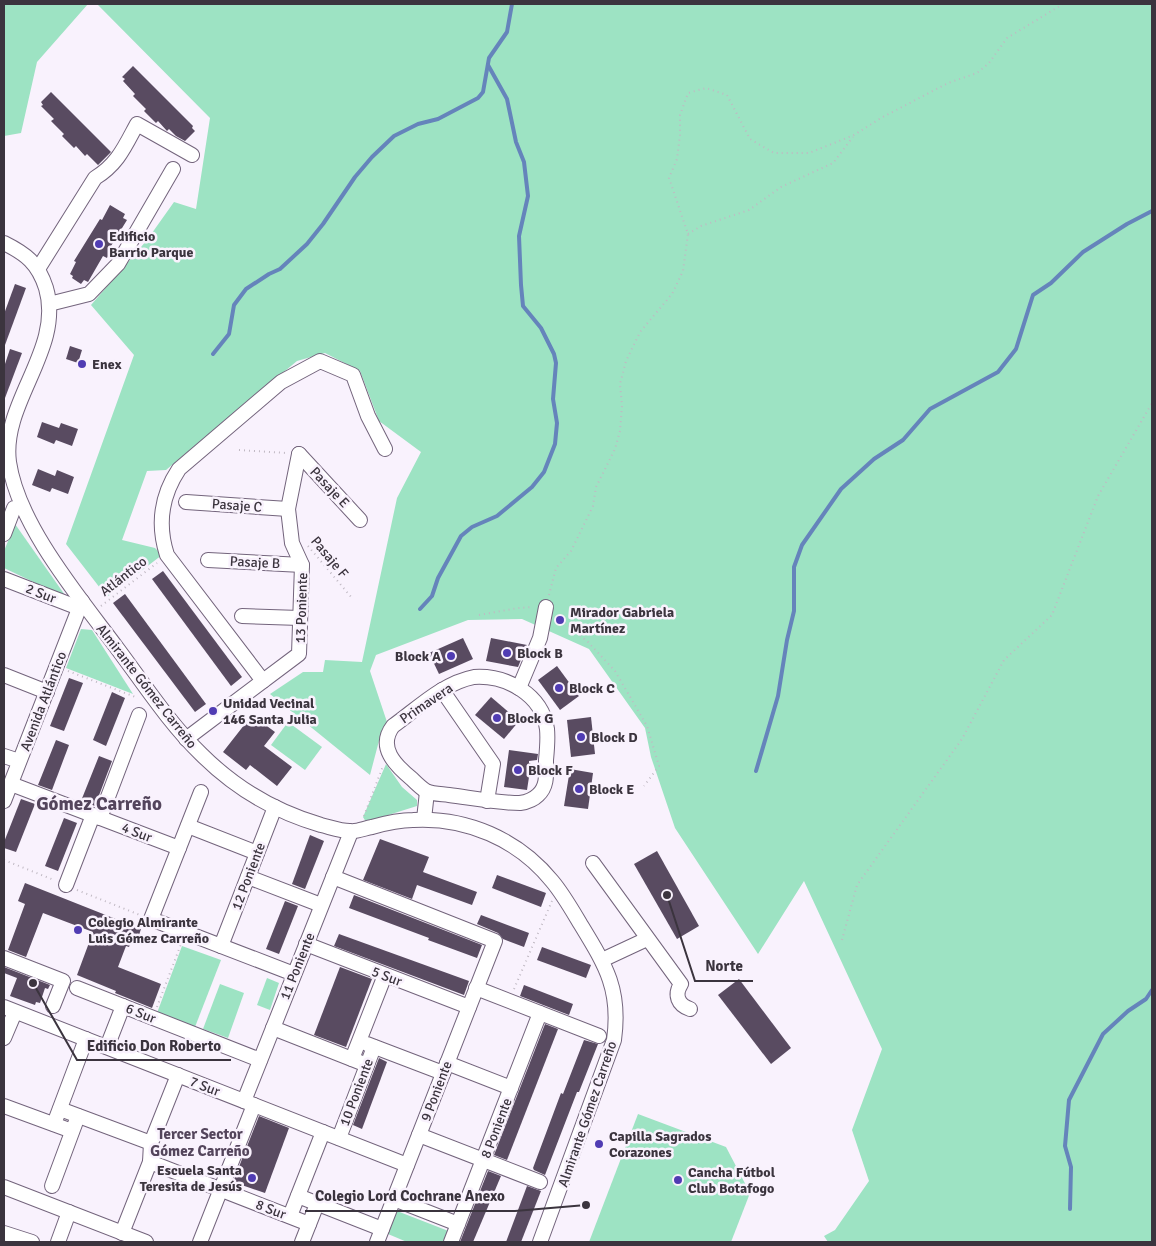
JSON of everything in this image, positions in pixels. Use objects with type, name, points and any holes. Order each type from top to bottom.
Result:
[{"type":"street","points":[[38,269],[95,178],[108,170],[121,154],[137,124],[192,155]]},
{"type":"street","points":[[49,304],[89,294],[118,264],[172,169]]},
{"type":"street","name":"Almirante Gómez Carreño","points":[[4,243],[25,254],[35,264],[45,284],[49,304],[49,322],[45,340],[10,438],[9,462],[15,508],[47,551],[84,607],[186,739],[211,765],[250,793],[275,807],[312,822],[351,832],[393,822],[424,819],[449,821],[474,827],[504,840],[532,859],[558,888],[602,960],[612,984],[615,998],[616,1026],[614,1040],[540,1242]]},
{"type":"street","points":[[263,681],[167,555],[161,531],[162,507],[168,487],[179,469],[281,382],[320,361],[353,375],[368,416],[385,449]]},
{"type":"street","name":"13 Poniente","points":[[186,739],[299,654],[302,565],[292,543],[288,509],[299,454]]},
{"type":"street","name":"Pasaje E","points":[[299,454],[360,520]]},
{"type":"street","name":"Pasaje C","points":[[186,502],[288,509]]},
{"type":"street","points":[[4,534],[15,508]]},
{"type":"street","name":"Pasaje B","points":[[208,560],[302,565]]},
{"type":"street","name":"2 Sur","points":[[4,579],[84,607]]},
{"type":"street","name":"Avenida Atlántico","points":[[4,801],[56,666],[84,607]]},
{"type":"street","points":[[519,688],[540,638],[546,607]]},
{"type":"street","points":[[242,616],[300,618]]},
{"type":"street","points":[[4,675],[47,692]]},
{"type":"street","name":"Primavera","points":[[388,752],[386,741],[390,730],[394,726],[442,690],[464,679],[483,676],[502,679],[519,688],[535,702],[547,730],[545,784],[540,793],[526,802],[487,801],[427,792]]},
{"type":"street","points":[[442,690],[493,764],[487,801]]},
{"type":"street","points":[[66,885],[139,715]]},
{"type":"street","points":[[388,752],[400,769],[427,792],[424,819]]},
{"type":"street","points":[[4,756],[20,762]]},
{"type":"street","name":"4 Sur","points":[[11,784],[179,848]]},
{"type":"street","points":[[201,792],[152,919],[294,974]]},
{"type":"street","name":"12 Poniente","points":[[221,946],[275,807]]},
{"type":"street","points":[[188,826],[257,853]]},
{"type":"street","name":"11 Poniente","points":[[200,1242],[221,1190],[249,1103],[260,1060],[351,832]]},
{"type":"street","points":[[593,863],[681,984],[677,992],[678,1000],[683,1006],[690,1009]]},
{"type":"street","points":[[248,877],[321,905]]},
{"type":"street","name":"9 Poniente","points":[[333,877],[495,941],[407,1165],[381,1238]]},
{"type":"street","points":[[602,960],[647,939]]},
{"type":"street","name":"5 Sur","points":[[306,944],[469,1007]]},
{"type":"street","points":[[4,958],[63,981],[53,1006]]},
{"type":"street","name":"10 Poniente","points":[[352,1059],[385,975]]},
{"type":"street","name":"6 Sur","points":[[77,988],[260,1060]]},
{"type":"street","points":[[476,988],[599,1036]]},
{"type":"street","points":[[107,1048],[123,1006]]},
{"type":"street","points":[[4,1038],[9,1009]]},
{"type":"street","name":"7 Sur","points":[[9,1009],[407,1165]]},
{"type":"street","name":"8 Poniente","points":[[451,1242],[540,1013]]},
{"type":"street","points":[[272,1028],[367,1065]]},
{"type":"street","points":[[54,1124],[86,1039]]},
{"type":"street","points":[[360,1041],[374,1047],[511,1088]]},
{"type":"street","name":"10 Poniente","points":[[339,1138],[374,1047]]},
{"type":"street","points":[[122,1233],[150,1162],[151,1143],[178,1075]]},
{"type":"street","points":[[4,1106],[72,1131]]},
{"type":"street","points":[[60,1109],[151,1143]]},
{"type":"street","points":[[52,1186],[78,1116]]},
{"type":"street","name":"10 Poniente","points":[[290,1216],[323,1132]]},
{"type":"street","points":[[419,1135],[540,1182]]},
{"type":"street","name":"8 Sur","points":[[150,1162],[309,1224]]},
{"type":"street","points":[[4,1187],[146,1242]]},
{"type":"street","name":"8 Sur","points":[[298,1196],[381,1238]]},
{"type":"street","points":[[394,1199],[458,1224]]},
{"type":"street","points":[[302,1242],[317,1204]]},
{"type":"street","points":[[58,1242],[69,1212]]},
{"type":"street","points":[[4,1233],[32,1242]]},
{"type":"path","points":[[546,607],[556,568],[571,551],[593,506],[596,487],[615,449],[620,431],[622,406],[620,384],[626,361],[640,332],[672,294],[683,271],[688,234],[669,178],[677,159],[680,115],[688,94],[706,88],[727,95],[750,139],[774,153],[809,152],[854,135],[881,118],[948,82],[977,73],[989,63],[1007,38],[1063,4]]},
{"type":"path","points":[[688,234],[701,226],[749,210],[782,187],[832,162],[854,135]]},
{"type":"path","points":[[842,940],[857,884],[962,739],[1004,660],[1052,615],[1098,496],[1152,404]]},
{"type":"path","points":[[239,450],[299,454]]},
{"type":"path","name":"Pasaje F","points":[[307,545],[352,598]]},
{"type":"path","name":"Atlántico","points":[[84,607],[167,555]]},
{"type":"path","points":[[479,615],[518,608],[546,607],[588,642],[615,671],[647,726],[659,766],[644,786]]},
{"type":"path","points":[[56,666],[143,700]]},
{"type":"path","points":[[351,832],[362,822],[388,752]]},
{"type":"path","points":[[509,1001],[558,888]]},
{"type":"path","points":[[153,1018],[186,932]]},
{"type":"green space","points":[[4,4],[88,4],[37,62],[21,133],[4,136]]},
{"type":"green space","points":[[97,4],[1152,4],[1152,1242],[828,1242],[824,1236],[835,1230],[869,1181],[852,1130],[882,1049],[804,881],[758,954],[675,828],[651,757],[645,728],[589,649],[522,619],[468,620],[376,655],[370,671],[387,722],[380,737],[370,775],[270,694],[303,672],[323,672],[325,660],[362,662],[397,498],[421,452],[379,421],[360,371],[325,353],[297,361],[166,470],[147,471],[122,540],[155,548],[162,555],[107,597],[66,544],[134,355],[91,305],[147,240],[174,202],[196,209],[210,118]]},
{"type":"green space","points":[[15,524],[67,598],[4,568],[4,551]]},
{"type":"green space","points":[[81,629],[92,630],[133,694],[66,668]]},
{"type":"green space","points":[[288,722],[322,747],[305,770],[271,745]]},
{"type":"green space","points":[[386,764],[402,787],[417,800],[417,806],[366,822],[363,817]]},
{"type":"green space","points":[[182,946],[221,960],[195,1027],[157,1013]]},
{"type":"green space","points":[[267,978],[279,983],[270,1010],[257,1005]]},
{"type":"green space","points":[[220,984],[244,993],[228,1038],[203,1029]]},
{"type":"green space","name":"Cancha Fútbol Club Botafogo","points":[[638,1114],[726,1147],[750,1193],[731,1242],[589,1242]]},
{"type":"green space","points":[[397,1211],[451,1232],[448,1242],[407,1242],[388,1234]]},
{"type":"building","points":[[133,66],[193,126],[192,128],[195,131],[185,141],[169,129],[167,131],[158,121],[156,123],[133,96],[135,94],[123,81],[125,79],[122,77]]},
{"type":"building","points":[[51,92],[111,152],[98,165],[87,154],[85,156],[76,146],[74,148],[62,136],[64,134],[51,121],[54,119],[41,106],[43,105],[41,102]]},
{"type":"building","name":"Edificio Barrio Parque","points":[[110,205],[125,214],[123,218],[127,220],[111,246],[113,248],[107,258],[103,256],[88,282],[84,280],[81,284],[72,278],[73,276],[70,274],[76,262],[74,261]]},
{"type":"building","points":[[15,284],[26,288],[5,345],[4,314]]},
{"type":"building","points":[[70,346],[82,350],[78,363],[66,359]]},
{"type":"building","points":[[10,349],[22,353],[5,398],[4,367]]},
{"type":"building","points":[[42,422],[59,428],[61,423],[78,429],[72,446],[56,440],[54,444],[37,437]]},
{"type":"building","points":[[38,469],[55,476],[57,470],[74,477],[68,494],[52,488],[50,492],[32,485]]},
{"type":"building","points":[[163,571],[242,677],[231,686],[152,579]]},
{"type":"building","points":[[125,594],[206,704],[195,712],[113,603]]},
{"type":"building","name":"Block A","points":[[463,638],[473,659],[439,674],[429,653]]},
{"type":"building","name":"Block B","points":[[491,638],[527,645],[518,667],[486,661]]},
{"type":"building","name":"Block C","points":[[557,666],[579,696],[560,710],[538,680]]},
{"type":"building","points":[[69,678],[83,683],[64,731],[50,726]]},
{"type":"building","points":[[112,692],[125,698],[106,746],[93,740]]},
{"type":"building","name":"Block G","points":[[491,697],[519,721],[504,739],[475,715]]},
{"type":"building","points":[[252,715],[275,732],[264,746],[292,767],[277,786],[250,765],[246,770],[223,752]]},
{"type":"building","name":"Block D","points":[[591,717],[595,754],[571,757],[567,720]]},
{"type":"building","points":[[56,740],[69,745],[52,790],[38,785]]},
{"type":"building","name":"Block F","points":[[509,750],[538,754],[537,760],[529,761],[531,764],[527,790],[504,787]]},
{"type":"building","points":[[99,756],[112,761],[95,806],[81,801]]},
{"type":"building","name":"Block E","points":[[570,769],[593,773],[588,809],[564,806]]},
{"type":"building","points":[[21,799],[35,804],[16,852],[4,848],[4,842]]},
{"type":"building","points":[[64,818],[77,823],[58,871],[45,866]]},
{"type":"building","points":[[310,835],[324,841],[305,889],[292,884]]},
{"type":"building","points":[[380,839],[429,857],[423,872],[477,892],[472,905],[417,885],[412,899],[363,880]]},
{"type":"building","points":[[657,851],[699,926],[677,939],[634,864]]},
{"type":"building","points":[[497,875],[546,893],[541,907],[492,888]]},
{"type":"building","points":[[25,883],[141,929],[136,944],[131,942],[129,947],[126,946],[118,967],[161,984],[152,1008],[77,975],[93,932],[43,913],[26,957],[8,950],[25,904],[18,901]]},
{"type":"building","points":[[354,895],[482,945],[477,958],[349,908]]},
{"type":"building","points":[[285,901],[298,906],[279,954],[266,949]]},
{"type":"building","points":[[481,915],[529,933],[524,947],[503,939],[498,933],[477,924]]},
{"type":"building","points":[[339,934],[469,981],[464,995],[334,946]]},
{"type":"building","points":[[542,947],[591,965],[586,978],[537,960]]},
{"type":"building","points":[[4,967],[50,985],[48,989],[45,988],[40,1003],[36,1002],[35,1005],[10,996],[17,978],[4,973]]},
{"type":"building","points":[[340,967],[372,979],[346,1047],[314,1035]]},
{"type":"building","points":[[739,979],[791,1048],[771,1064],[718,995]]},
{"type":"building","points":[[524,985],[573,1004],[569,1015],[520,996]]},
{"type":"building","points":[[545,1024],[558,1029],[507,1160],[494,1155]]},
{"type":"building","points":[[584,1040],[598,1044],[545,1175],[533,1168],[561,1093],[563,1094]]},
{"type":"building","points":[[379,1058],[387,1062],[362,1129],[353,1125]]},
{"type":"building","points":[[259,1116],[289,1128],[265,1193],[233,1182]]},
{"type":"building","points":[[488,1171],[501,1176],[473,1242],[460,1242]]},
{"type":"building","points":[[527,1186],[541,1191],[521,1242],[506,1242]]},
{"type":"waterway","points":[[213,354],[229,334],[234,305],[246,289],[280,269],[307,244],[355,177],[372,157],[394,136],[418,124],[438,119],[478,98],[483,92],[489,58],[507,32],[512,4]]},
{"type":"waterway","points":[[420,609],[432,596],[438,578],[461,536],[472,527],[497,516],[532,487],[544,472],[555,444],[557,423],[553,399],[556,363],[554,354],[541,328],[523,306],[519,236],[528,196],[524,162],[516,142],[507,99],[488,65]]},
{"type":"waterway","points":[[756,771],[778,696],[787,640],[794,611],[794,567],[802,545],[841,489],[874,459],[903,440],[930,409],[998,372],[1016,349],[1033,295],[1051,283],[1083,252],[1127,224],[1152,211]]},
{"type":"waterway","points":[[1070,1209],[1071,1167],[1065,1146],[1069,1100],[1103,1034],[1128,1011],[1146,999],[1152,990]]},
{"type":"place","name":"Edificio Barrio Parque","points":[[99,244]]},
{"type":"place","name":"Enex","points":[[82,364]]},
{"type":"place","name":"Mirador Gabriela Martínez","points":[[560,620]]},
{"type":"place","name":"Block B","points":[[507,653]]},
{"type":"place","name":"Block A","points":[[451,656]]},
{"type":"place","name":"Block C","points":[[559,688]]},
{"type":"place","name":"Unidad Vecinal 146 Santa Julia","points":[[213,711]]},
{"type":"place","name":"Block G","points":[[497,718]]},
{"type":"place","name":"Block D","points":[[581,737]]},
{"type":"place","name":"Block F","points":[[518,770]]},
{"type":"place","name":"Block E","points":[[579,789]]},
{"type":"place","name":"Norte","points":[[667,895]]},
{"type":"place","name":"Colegio Almirante Luis Gómez Carreño","points":[[78,930]]},
{"type":"place","name":"Edificio Don Roberto","points":[[33,983]]},
{"type":"place","name":"Capilla Sagrados Corazones","points":[[599,1144]]},
{"type":"place","name":"Escuela Santa Teresita de Jesús","points":[[252,1178]]},
{"type":"place","name":"Cancha Fútbol Club Botafogo","points":[[678,1180]]},
{"type":"place","name":"Colegio Lord Cochrane Anexo","points":[[586,1205]]},
{"type":"district","name":"Gómez Carreño","points":[[99,803]]},
{"type":"district","name":"Tercer Sector Gómez Carreño","points":[[200,1142]]}]
